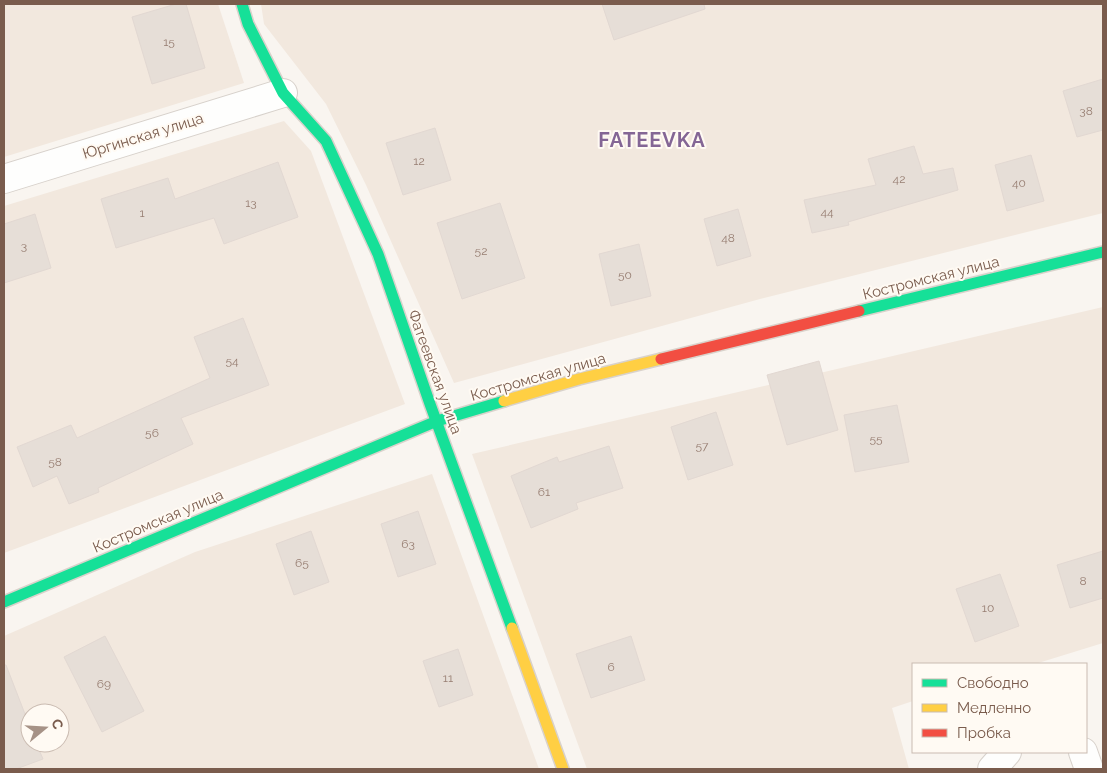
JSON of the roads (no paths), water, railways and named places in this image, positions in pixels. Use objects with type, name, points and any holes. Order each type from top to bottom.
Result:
[{"type":"street","name":"Фатеевская улица","points":[[242,4],[248,24],[283,93],[326,141],[378,254],[563,769]]},
{"type":"street","name":"Юргинская улица","points":[[4,180],[283,93]]},
{"type":"street","name":"Костромская улица","points":[[4,602],[437,421],[579,379],[1103,252]]},
{"type":"street","points":[[992,769],[1006,753]]},
{"type":"street","points":[[1083,753],[1089,769]]},
{"type":"district","name":"FATEEVKA","points":[[652,140]]}]
